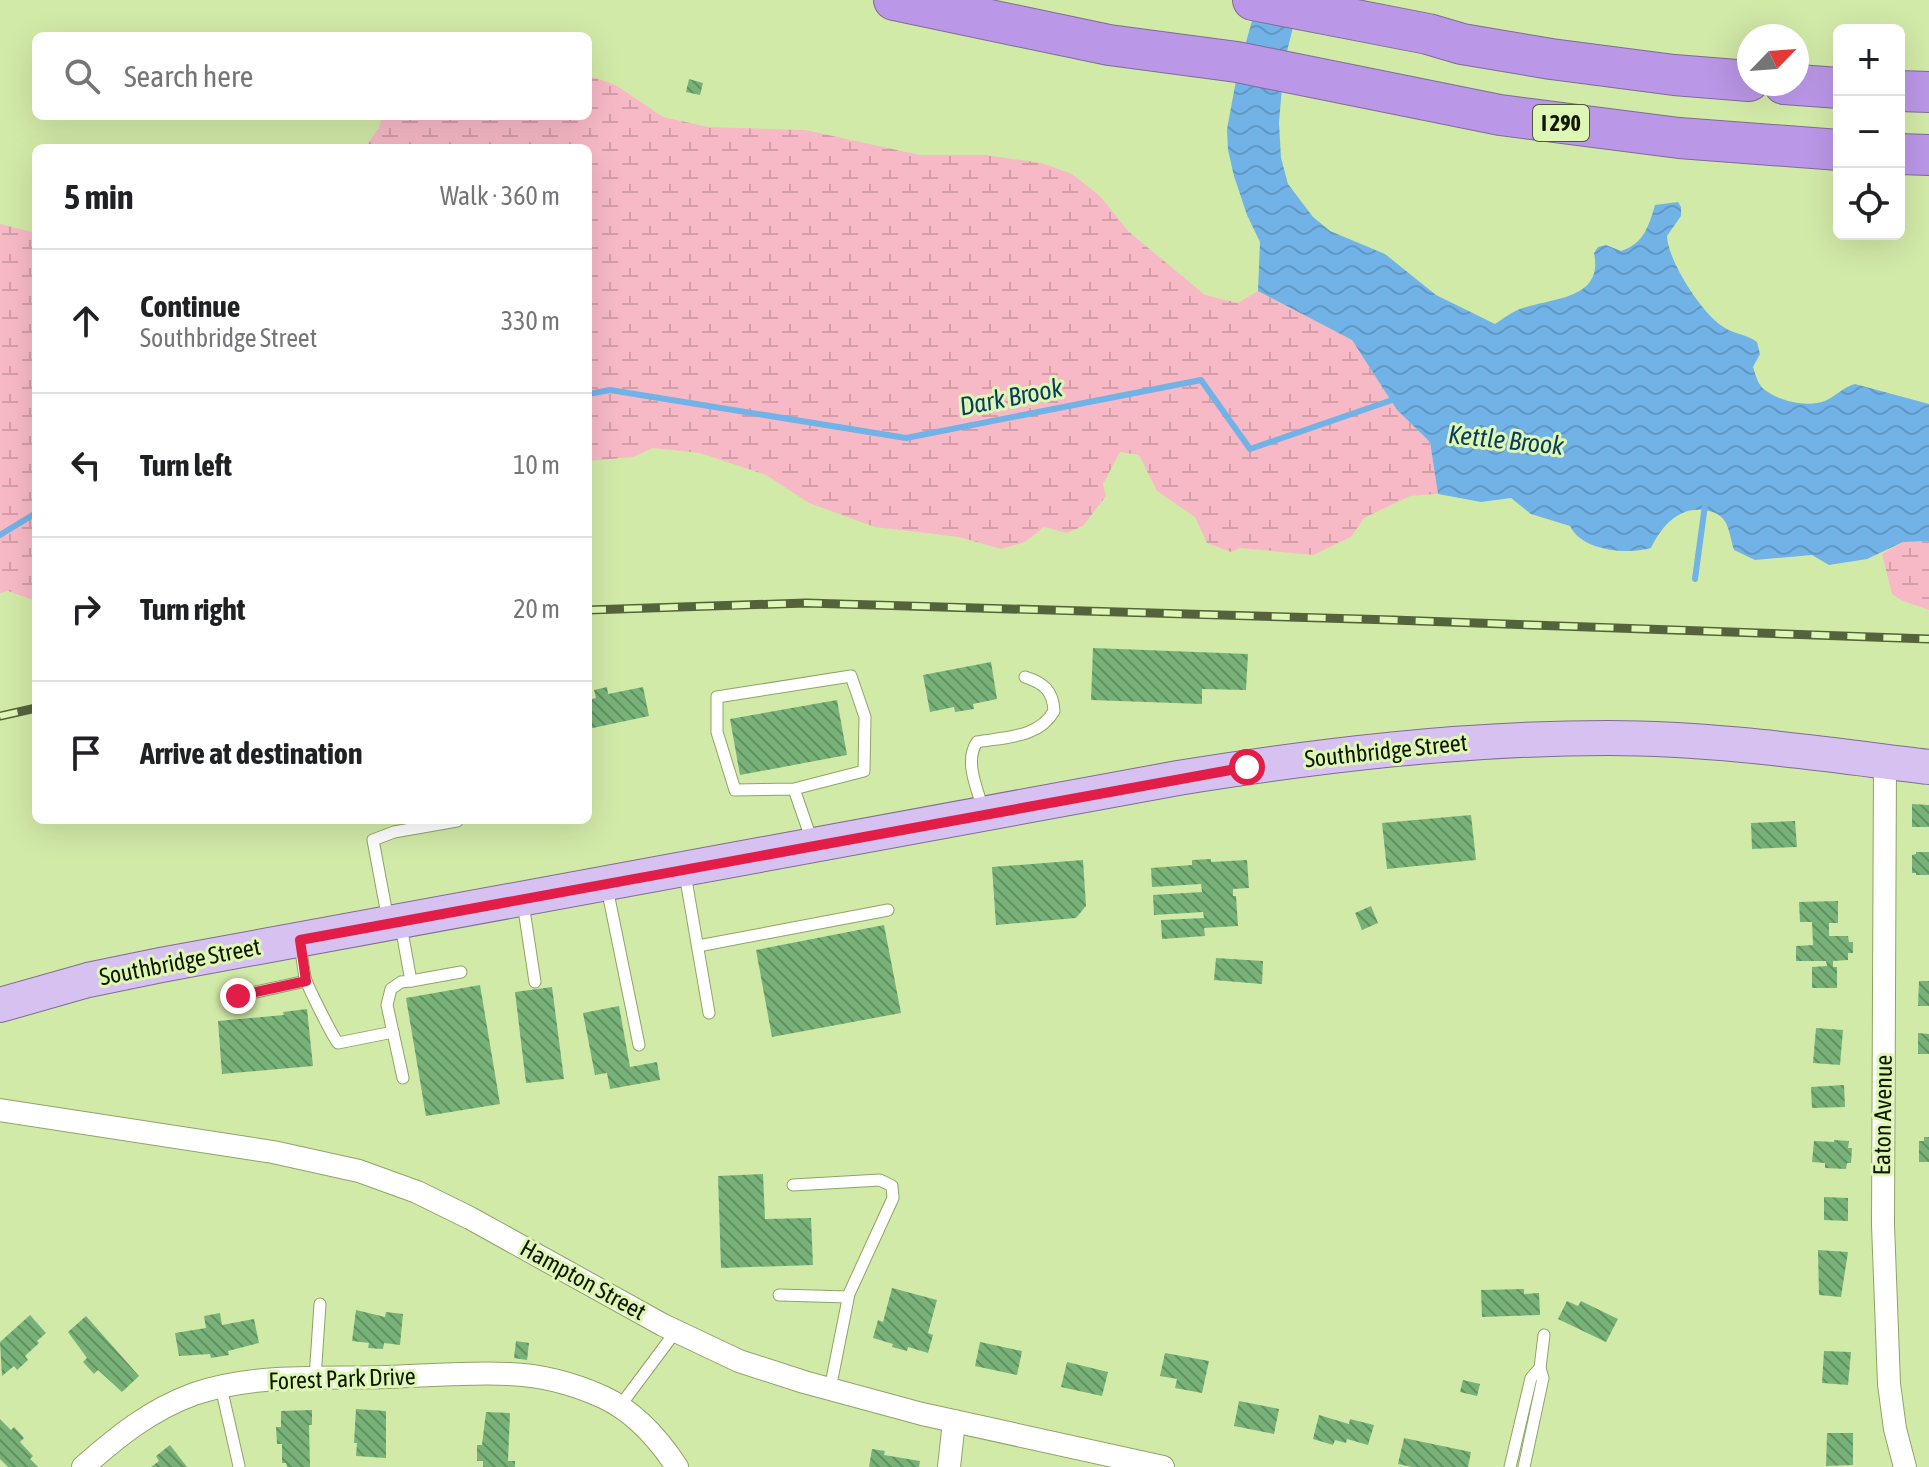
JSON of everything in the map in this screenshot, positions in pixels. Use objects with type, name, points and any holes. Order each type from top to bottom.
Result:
[{"type":"highway","name":"I 290","points":[[894,0],[1109,45],[1237,62],[1500,115],[1665,136],[1833,150]]},
{"type":"highway","points":[[1253,0],[1428,34],[1462,44],[1551,59],[1737,80]]},
{"type":"highway","points":[[1809,86],[1833,88]]},
{"type":"highway","points":[[1905,91],[1929,92]]},
{"type":"highway","points":[[1905,154],[1929,155]]},
{"type":"main road","name":"Southbridge Street","points":[[0,1005],[88,980],[395,922],[984,814],[1330,755],[1473,741],[1610,738],[1761,745],[1929,767]]},
{"type":"street","name":"Eaton Avenue","points":[[1885,762],[1882,1214],[1889,1384],[1895,1429],[1905,1467]]},
{"type":"street","name":"Hampton Street","points":[[0,1110],[273,1152],[379,1177],[470,1218],[676,1331],[750,1365],[954,1421],[1163,1467]]},
{"type":"street","name":"Forest Park Drive","points":[[83,1467],[130,1427],[162,1407],[221,1387],[272,1380],[510,1374],[566,1384],[620,1406],[650,1432],[677,1467]]},
{"type":"street","points":[[949,1467],[954,1421]]},
{"type":"lane","points":[[851,676],[865,717],[864,771],[794,789],[735,790],[717,732],[717,697],[851,676]]},
{"type":"lane","points":[[984,814],[971,764],[977,742],[1033,731],[1048,722],[1054,711],[1049,690],[1038,681],[1025,677]]},
{"type":"lane","points":[[794,789],[813,845]]},
{"type":"lane","points":[[411,981],[373,840],[394,832],[440,824]]},
{"type":"lane","points":[[685,869],[709,1013]]},
{"type":"lane","points":[[606,884],[639,1045]]},
{"type":"lane","points":[[522,899],[535,982]]},
{"type":"lane","points":[[698,946],[888,910]]},
{"type":"lane","points":[[300,940],[306,981],[318,1001],[330,1034],[338,1043],[393,1032]]},
{"type":"lane","points":[[403,1078],[387,1005],[391,989],[401,982],[461,972]]},
{"type":"lane","points":[[238,996],[306,981]]},
{"type":"lane","points":[[793,1185],[880,1180],[892,1186],[893,1198],[848,1297],[830,1389]]},
{"type":"lane","points":[[779,1295],[848,1297]]},
{"type":"lane","points":[[315,1379],[320,1304]]},
{"type":"lane","points":[[620,1406],[676,1331]]},
{"type":"lane","points":[[1524,1467],[1543,1378],[1540,1368],[1544,1335]]},
{"type":"lane","points":[[1510,1467],[1531,1378],[1540,1368]]},
{"type":"lane","points":[[221,1387],[239,1466]]},
{"type":"green space","points":[[592,77],[617,86],[663,117],[708,127],[805,130],[920,155],[985,155],[1042,163],[1072,174],[1100,196],[1129,232],[1205,295],[1238,303],[1258,291],[1352,340],[1397,410],[1430,442],[1438,494],[1410,496],[1364,518],[1351,537],[1313,555],[1240,548],[1231,552],[1207,543],[1195,517],[1157,491],[1139,455],[1120,452],[1103,484],[1106,496],[1083,526],[1067,533],[1044,527],[1025,542],[1001,549],[959,537],[875,527],[809,503],[766,475],[700,453],[653,448],[633,457],[592,461],[592,144],[367,144],[381,120],[592,120]]},
{"type":"green space","points":[[0,224],[32,232],[32,600],[8,591],[0,593]]},
{"type":"green space","points":[[1929,541],[1929,610],[1892,594],[1882,554],[1903,542]]},
{"type":"water","name":"Kettle Brook","points":[[1258,0],[1300,0],[1284,63],[1279,123],[1281,158],[1288,184],[1313,217],[1330,231],[1385,254],[1436,295],[1495,324],[1519,309],[1574,294],[1584,288],[1591,280],[1595,268],[1594,253],[1598,247],[1606,245],[1621,251],[1629,248],[1644,233],[1655,205],[1678,202],[1681,216],[1667,236],[1673,259],[1687,285],[1714,319],[1726,329],[1757,342],[1760,354],[1753,367],[1765,390],[1787,401],[1812,404],[1827,400],[1855,384],[1929,404],[1929,541],[1903,542],[1867,559],[1829,565],[1812,555],[1755,560],[1734,550],[1728,527],[1720,516],[1694,510],[1671,520],[1651,548],[1618,551],[1584,541],[1570,526],[1531,514],[1511,498],[1481,502],[1438,494],[1430,442],[1397,410],[1352,340],[1258,291],[1260,242],[1234,176],[1227,129],[1238,70]]},
{"type":"building","points":[[689,79],[703,83],[700,95],[686,92]]},
{"type":"building","points":[[1093,648],[1248,654],[1246,690],[1202,689],[1202,704],[1091,700]]},
{"type":"building","points":[[991,662],[997,699],[973,704],[974,709],[955,712],[954,707],[930,712],[923,675]]},
{"type":"building","points":[[607,687],[608,694],[643,687],[649,716],[592,728],[592,699],[596,698],[594,690]]},
{"type":"building","points":[[837,700],[847,755],[740,775],[730,719]]},
{"type":"building","points":[[1912,804],[1929,805],[1929,827],[1912,827]]},
{"type":"building","points":[[1471,815],[1476,860],[1387,869],[1382,823]]},
{"type":"building","points":[[1795,821],[1797,847],[1752,849],[1751,823]]},
{"type":"building","points":[[1929,852],[1929,875],[1912,873],[1912,855]]},
{"type":"building","points":[[1211,859],[1211,862],[1247,860],[1249,888],[1233,889],[1238,926],[1204,928],[1205,936],[1162,939],[1161,920],[1204,918],[1203,912],[1154,915],[1153,895],[1202,892],[1201,884],[1152,887],[1151,868],[1192,865],[1192,860]]},
{"type":"building","points":[[1083,860],[1086,906],[1076,918],[996,925],[992,867]]},
{"type":"building","points":[[1838,901],[1838,923],[1829,923],[1829,936],[1848,936],[1849,942],[1853,942],[1853,953],[1848,953],[1848,960],[1833,961],[1833,967],[1837,967],[1837,988],[1812,988],[1812,967],[1827,966],[1826,961],[1796,961],[1796,946],[1813,945],[1812,922],[1800,922],[1799,902]]},
{"type":"building","points":[[1371,906],[1378,923],[1362,930],[1355,913]]},
{"type":"building","points":[[884,925],[901,1013],[772,1037],[756,950]]},
{"type":"building","points":[[1216,958],[1263,961],[1262,984],[1214,980]]},
{"type":"building","points":[[1919,981],[1929,981],[1929,1006],[1918,1006]]},
{"type":"building","points":[[480,985],[500,1104],[426,1116],[406,998]]},
{"type":"building","points":[[552,987],[564,1079],[526,1083],[515,992]]},
{"type":"building","points":[[619,1006],[630,1067],[657,1062],[660,1080],[610,1089],[607,1073],[595,1075],[583,1013]]},
{"type":"building","points":[[307,1009],[313,1066],[222,1074],[218,1021],[284,1015],[283,1012]]},
{"type":"building","points":[[1816,1028],[1843,1030],[1840,1065],[1813,1063]]},
{"type":"building","points":[[1918,1033],[1929,1034],[1929,1054],[1918,1054]]},
{"type":"building","points":[[1844,1085],[1845,1107],[1812,1108],[1811,1087]]},
{"type":"building","points":[[1924,1137],[1929,1137],[1929,1162],[1919,1162],[1919,1141],[1924,1141]]},
{"type":"building","points":[[1814,1141],[1849,1141],[1848,1148],[1852,1148],[1851,1163],[1847,1163],[1846,1169],[1825,1168],[1825,1163],[1812,1162]]},
{"type":"building","points":[[763,1174],[765,1219],[811,1218],[813,1265],[721,1268],[718,1176]]},
{"type":"building","points":[[1824,1197],[1848,1198],[1848,1221],[1824,1220]]},
{"type":"building","points":[[1818,1250],[1848,1252],[1841,1297],[1819,1295]]},
{"type":"building","points":[[892,1288],[937,1300],[928,1333],[933,1335],[928,1353],[908,1347],[907,1351],[892,1347],[893,1344],[873,1338],[878,1320],[883,1322]]},
{"type":"building","points":[[1524,1289],[1524,1294],[1539,1293],[1540,1315],[1482,1317],[1481,1290]]},
{"type":"building","points":[[1567,1301],[1578,1306],[1581,1301],[1618,1319],[1606,1342],[1558,1319]]},
{"type":"building","points":[[356,1310],[385,1317],[386,1312],[403,1314],[400,1345],[384,1343],[383,1349],[368,1348],[369,1343],[352,1341]]},
{"type":"building","points":[[220,1313],[222,1325],[254,1319],[259,1343],[228,1351],[229,1355],[211,1358],[210,1354],[179,1356],[175,1333],[206,1328],[204,1316]]},
{"type":"building","points":[[30,1315],[46,1333],[25,1356],[28,1360],[17,1370],[14,1366],[2,1376],[0,1342]]},
{"type":"building","points":[[86,1316],[139,1376],[122,1392],[98,1370],[94,1374],[83,1362],[87,1358],[68,1332]]},
{"type":"building","points":[[516,1341],[529,1343],[527,1360],[514,1358]]},
{"type":"building","points":[[980,1342],[1022,1351],[1017,1375],[975,1366]]},
{"type":"building","points":[[1824,1351],[1851,1352],[1848,1385],[1822,1383]]},
{"type":"building","points":[[1165,1353],[1209,1361],[1202,1393],[1175,1388],[1177,1379],[1160,1376]]},
{"type":"building","points":[[1067,1362],[1108,1372],[1102,1396],[1061,1387]]},
{"type":"building","points":[[1463,1380],[1480,1384],[1477,1396],[1460,1392]]},
{"type":"building","points":[[1239,1401],[1279,1409],[1274,1434],[1234,1426]]},
{"type":"building","points":[[356,1409],[386,1411],[386,1458],[356,1456]]},
{"type":"building","points":[[312,1410],[312,1425],[309,1425],[310,1467],[287,1467],[286,1463],[282,1463],[282,1444],[277,1444],[276,1427],[281,1427],[281,1411]]},
{"type":"building","points":[[486,1412],[510,1413],[508,1461],[515,1461],[515,1467],[483,1467],[483,1461],[477,1461],[477,1445],[482,1445]]},
{"type":"building","points":[[1319,1415],[1349,1424],[1350,1419],[1374,1425],[1368,1445],[1347,1439],[1346,1443],[1335,1440],[1333,1445],[1313,1439]]},
{"type":"building","points":[[0,1419],[11,1430],[14,1427],[24,1438],[20,1442],[38,1467],[8,1467],[0,1459]]},
{"type":"building","points":[[1827,1433],[1853,1433],[1853,1465],[1826,1466]]},
{"type":"building","points":[[1404,1438],[1471,1452],[1468,1467],[1398,1464]]},
{"type":"building","points":[[170,1445],[187,1467],[151,1467],[159,1461],[156,1456]]},
{"type":"building","points":[[872,1449],[885,1451],[884,1455],[920,1461],[919,1467],[869,1467]]},
{"type":"waterway","name":"Dark Brook","points":[[592,393],[610,390],[906,438],[1201,380],[1250,449],[1395,399]]},
{"type":"waterway","points":[[1695,579],[1705,505]]},
{"type":"waterway","name":"Dark Brook","points":[[0,535],[32,515]]},
{"type":"railway","points":[[592,610],[806,603],[1929,639]]},
{"type":"railway","points":[[0,716],[32,709]]},
{"type":"route","points":[[238,996],[306,981],[300,940],[1247,767]]}]
